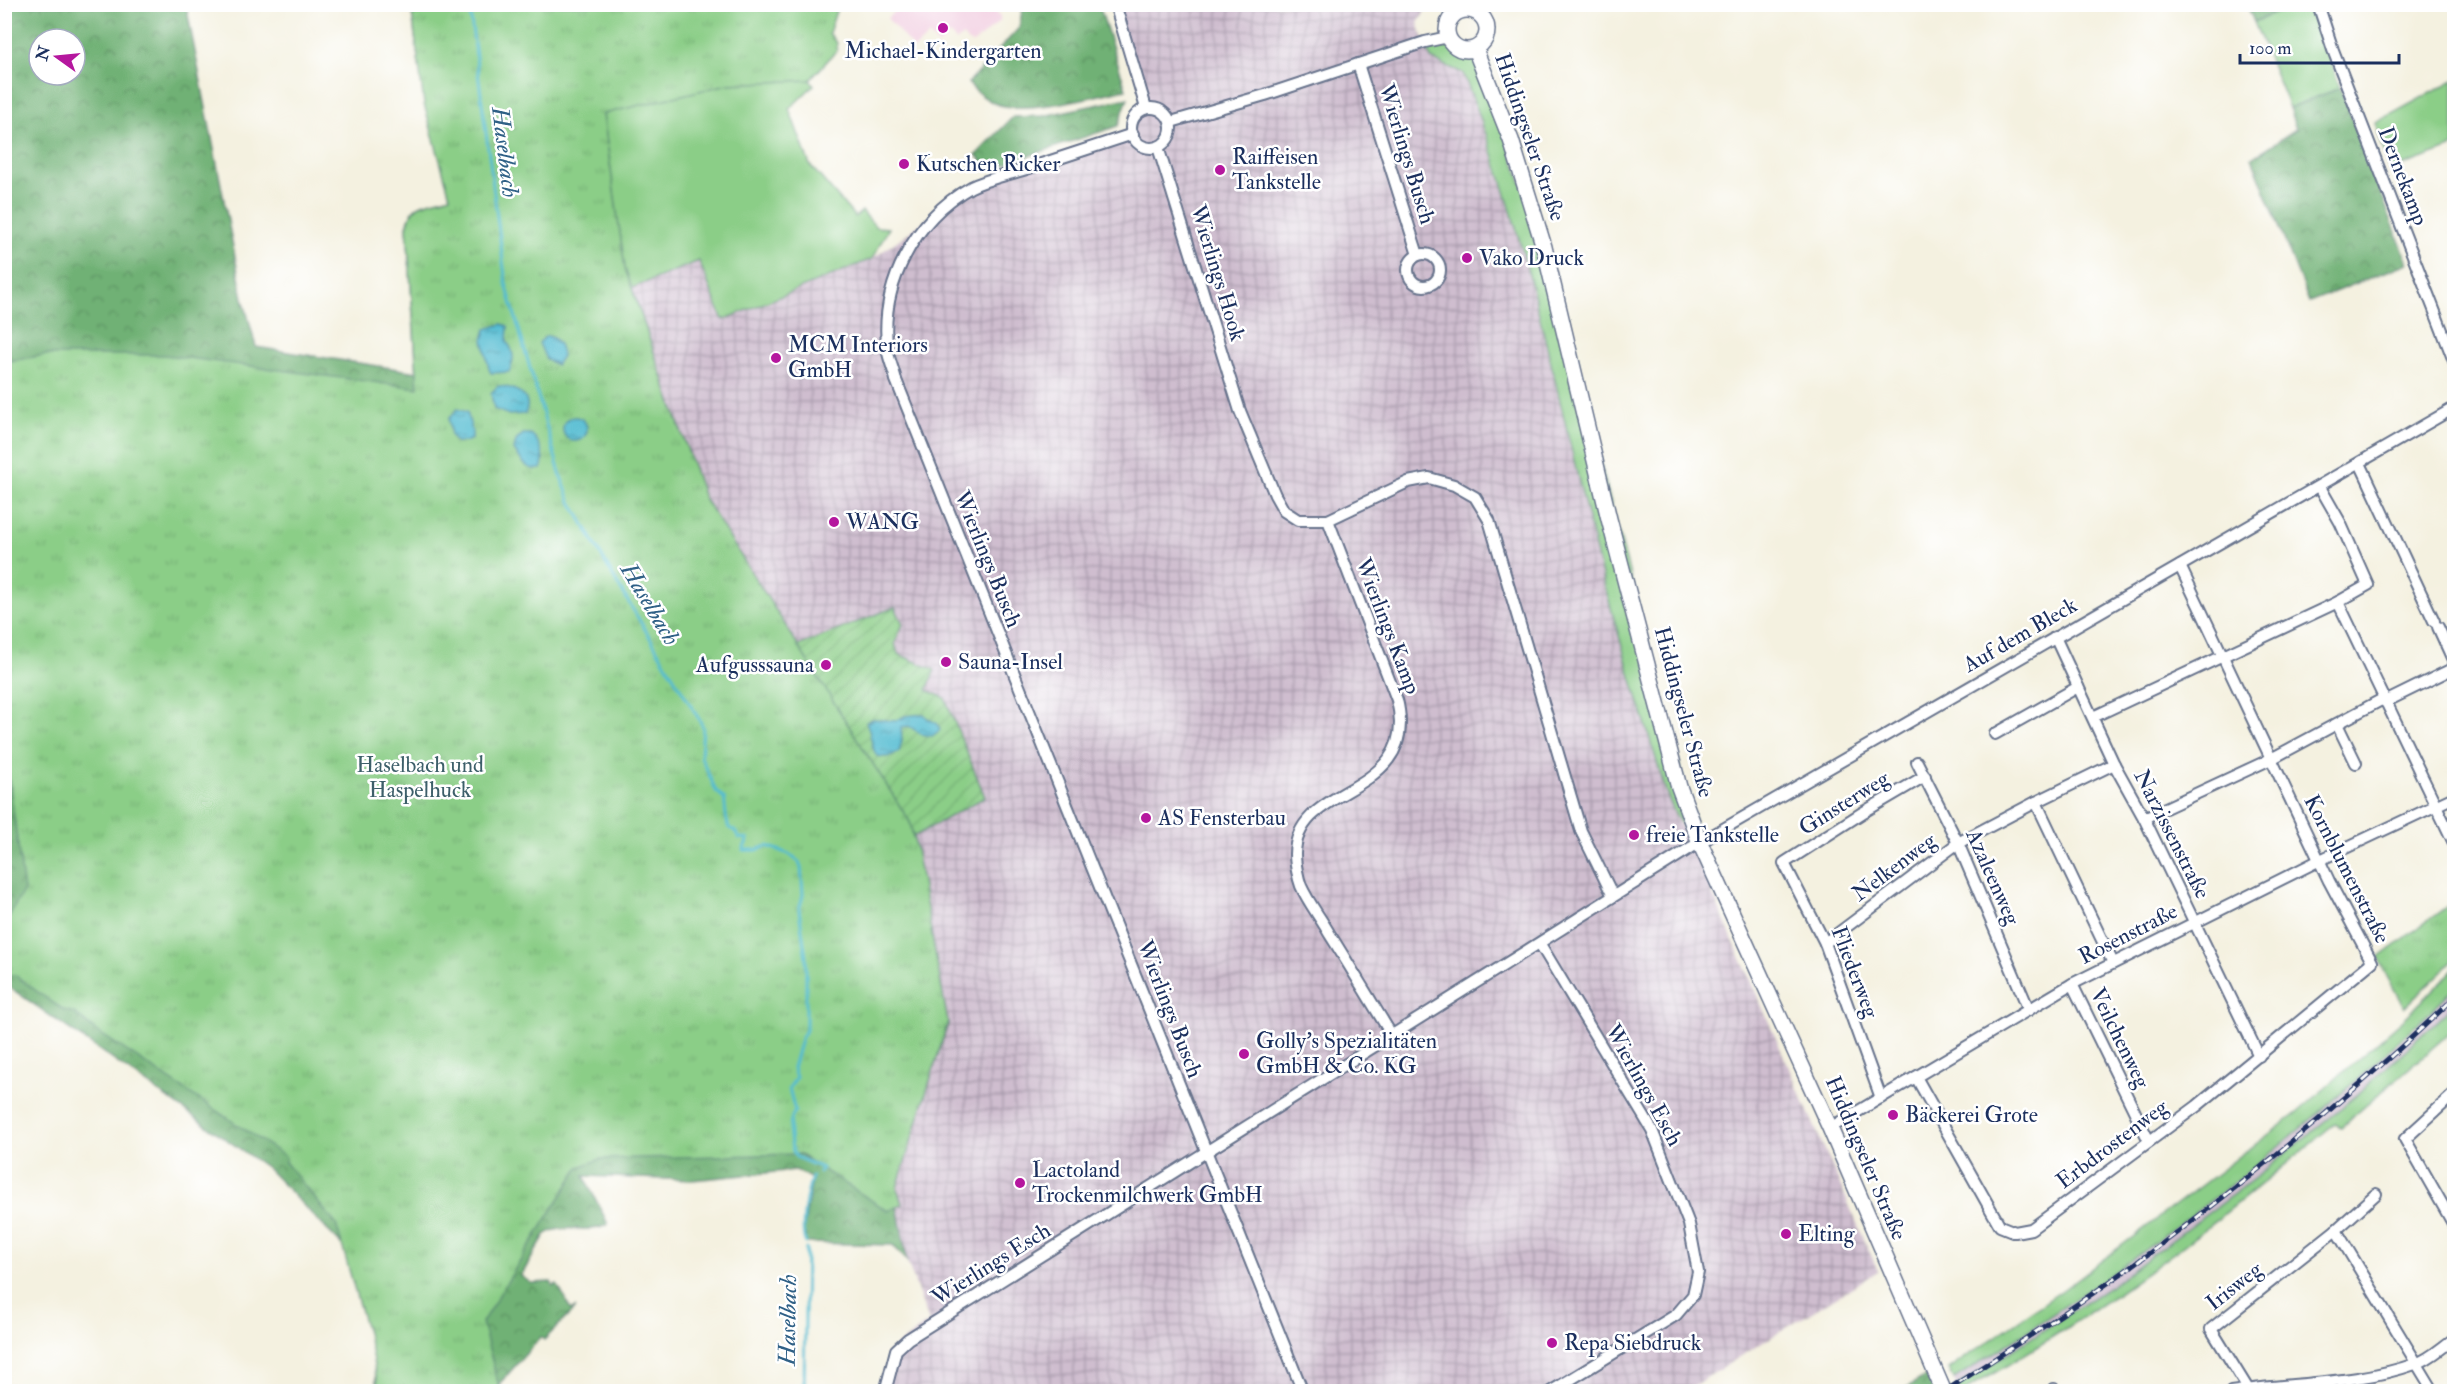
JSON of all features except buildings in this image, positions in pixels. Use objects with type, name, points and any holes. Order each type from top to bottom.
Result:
[{"type":"street","points":[[1115,4],[1146,108]]},
{"type":"street","name":"Dernekamp","points":[[2318,4],[2333,50],[2454,362]]},
{"type":"street","points":[[1457,8],[1473,11],[1484,20],[1487,33],[1481,45],[1475,49],[1458,49],[1448,37],[1449,22],[1457,8]]},
{"type":"street","name":"Wierlings Busch","points":[[1171,122],[1265,95],[1425,42],[1448,37]]},
{"type":"street","name":"Hiddingseler Straße","points":[[1475,49],[1511,140],[1544,248],[1609,519],[1679,787],[1700,843],[1830,1128],[1944,1392]]},
{"type":"street","name":"Wierlings Busch","points":[[1358,64],[1418,255]]},
{"type":"street","points":[[1146,108],[1162,111],[1171,122],[1169,137],[1158,147],[1146,147],[1136,140],[1133,134],[1135,117],[1146,108]]},
{"type":"street","name":"Wierlings Busch","points":[[1133,134],[973,186],[949,202],[926,224],[912,243],[898,270],[887,326],[889,354],[896,380],[1205,1151]]},
{"type":"street","name":"Wierlings Hook","points":[[1158,147],[1240,411],[1284,511],[1298,520],[1328,520]]},
{"type":"street","name":"Auf dem Bleck","points":[[1700,843],[2454,408]]},
{"type":"street","points":[[2360,463],[2454,663]]},
{"type":"street","points":[[1328,520],[1408,482],[1429,478],[1454,485],[1475,497],[1489,520],[1581,831],[1613,896]]},
{"type":"street","points":[[2093,717],[2222,659],[2368,585],[2340,522],[2320,486]]},
{"type":"street","name":"Wierlings Kamp","points":[[1328,520],[1396,700],[1400,722],[1394,750],[1386,764],[1375,775],[1318,809],[1302,827],[1294,854],[1301,885],[1391,1034]]},
{"type":"street","name":"Kornblumenstraße","points":[[2180,566],[2222,659],[2372,962],[2259,1056]]},
{"type":"street","points":[[2338,602],[2454,843]]},
{"type":"street","name":"Narzissenstraße","points":[[2055,637],[2114,765],[2144,818],[2194,922]]},
{"type":"street","points":[[2144,818],[2271,759],[2384,700],[2454,668]]},
{"type":"street","points":[[1995,734],[2078,687]]},
{"type":"street","points":[[2337,724],[2356,763]]},
{"type":"street","name":"Azaleenweg","points":[[1917,762],[1958,843],[2029,1010]]},
{"type":"street","name":"Narzissenstraße","points":[[1958,843],[2114,765]]},
{"type":"street","name":"Ginsterweg","points":[[1784,863],[1925,776]]},
{"type":"street","name":"Rosenstraße","points":[[1830,1128],[2072,984],[2320,860],[2454,797]]},
{"type":"street","points":[[2037,802],[2113,963]]},
{"type":"street","name":"Wierlings Esch","points":[[885,1392],[896,1350],[908,1339],[1391,1034],[1700,843]]},
{"type":"street","name":"Nelkenweg","points":[[1825,943],[1958,843]]},
{"type":"street","name":"Fliederweg","points":[[1784,863],[1825,943],[1881,1098]]},
{"type":"street","points":[[2194,922],[2259,1056]]},
{"type":"street","name":"Wierlings Esch","points":[[1540,944],[1652,1130],[1689,1224],[1698,1272],[1693,1295],[1676,1315],[1550,1392]]},
{"type":"street","name":"Veilchenweg","points":[[2072,984],[2149,1141]]},
{"type":"street","name":"Erbdrostenweg","points":[[1916,1077],[2000,1227],[2015,1232],[2031,1229],[2259,1056]]},
{"type":"street","points":[[2454,1094],[2405,1139],[2454,1225]]},
{"type":"street","points":[[1205,1151],[1303,1392]]},
{"type":"street","name":"Irisweg","points":[[2248,1389],[2211,1329],[2336,1230],[2376,1194]]},
{"type":"street","points":[[2336,1230],[2434,1392]]},
{"type":"street","points":[[2231,1392],[2332,1382],[2373,1375],[2418,1364],[2454,1339]]},
{"type":"shaded area","name":"Michael-Kindergarten","points":[[903,4],[990,5],[1000,16],[1000,21],[973,43],[968,42],[963,36],[956,41],[950,34],[938,45],[929,35],[914,49],[887,18]]},
{"type":"shaded area","points":[[1115,5],[1429,5],[1418,23],[1431,59],[1463,73],[1517,229],[1543,325],[1604,583],[1666,792],[1878,1271],[1685,1391],[880,1391],[891,1350],[929,1322],[907,1261],[894,1188],[882,776],[704,498],[632,288],[699,261],[723,319],[872,259],[973,186],[1132,134],[1135,117],[1146,109]]},
{"type":"shaded area","points":[[2454,988],[2454,1005],[2358,1094],[2259,1175],[2111,1286],[1956,1387],[1954,1379],[2131,1260],[2269,1153],[2410,1033]]},
{"type":"green space","name":"Haselbach und Haspelhuck","points":[[5,5],[186,5],[243,298],[256,347],[417,372],[894,1188],[907,1261],[893,1245],[806,1243],[803,1232],[812,1179],[796,1170],[692,1180],[584,1176],[608,1224],[593,1229],[560,1229],[545,1235],[521,1276],[531,1283],[551,1282],[553,1286],[557,1284],[571,1310],[576,1308],[544,1340],[541,1337],[500,1383],[502,1391],[376,1391],[374,1278],[267,1168],[5,984]]},
{"type":"green space","points":[[411,5],[701,5],[831,56],[810,80],[814,85],[789,109],[810,165],[855,217],[862,211],[876,227],[889,228],[872,259],[723,320],[699,261],[632,288],[704,498],[910,822],[948,1024],[894,1188],[418,392],[407,227],[413,211],[421,204],[450,196],[418,58]]},
{"type":"green space","name":"Haselbach und Haspelhuck","points":[[411,5],[838,5],[829,33],[837,43],[837,50],[810,80],[728,84],[603,114],[625,268],[704,498],[911,822],[948,1022],[897,1188],[902,1204],[888,1211],[799,1154],[600,1159],[579,1167],[482,1322],[500,1391],[379,1391],[369,1340],[336,1224],[285,1162],[286,1157],[95,1030],[74,1013],[50,1001],[15,975],[5,975],[5,923],[24,890],[4,742],[5,362],[45,355],[165,355],[418,388],[407,227],[417,207],[450,196],[424,104]]},
{"type":"green space","points":[[1023,5],[1099,5],[1126,89],[1059,104],[1023,107],[994,103],[968,83],[1019,28]]},
{"type":"green space","points":[[2247,5],[2294,5],[2254,22]]},
{"type":"green space","points":[[2294,5],[2313,5],[2340,88],[2289,108],[2254,22]]},
{"type":"green space","points":[[1448,37],[1459,49],[1475,49],[1544,247],[1700,843],[1683,827],[1672,807],[1634,688],[1604,583],[1526,262],[1487,136],[1463,73],[1431,59],[1425,42]]},
{"type":"green space","points":[[2454,80],[2454,147],[2390,170],[2375,123]]},
{"type":"green space","points":[[2340,88],[2408,263],[2309,302],[2252,158],[2296,129],[2289,108]]},
{"type":"green space","points":[[1128,98],[1118,126],[990,169],[976,155],[1013,117],[1043,116]]},
{"type":"green space","points":[[895,607],[903,624],[895,643],[898,654],[935,670],[927,690],[945,698],[985,797],[913,837],[910,822],[798,646]]},
{"type":"green space","points":[[2454,901],[2454,960],[2404,1008],[2378,958]]},
{"type":"green space","points":[[2454,969],[2454,988],[2378,1061],[2257,1164],[2109,1276],[1954,1379],[1949,1369],[2064,1289],[2297,1113],[2408,1015]]},
{"type":"green space","points":[[2454,1005],[2454,1026],[2445,1037],[2341,1127],[2335,1124],[2328,1129],[2265,1182],[2134,1282],[2041,1344],[1965,1391],[1958,1391],[1956,1387],[2111,1286],[2259,1175],[2358,1094]]},
{"type":"green space","points":[[1926,1376],[1934,1390],[1900,1391]]},
{"type":"water","points":[[502,324],[508,326],[507,342],[513,357],[512,364],[509,372],[491,373],[483,340],[486,329]]},
{"type":"water","points":[[546,336],[556,340],[561,349],[562,356],[556,365],[546,359],[539,343]]},
{"type":"water","points":[[498,386],[516,390],[524,397],[527,402],[525,414],[509,415],[494,409],[491,393]]},
{"type":"water","points":[[457,409],[467,412],[472,431],[472,439],[465,442],[456,442],[451,436],[449,419]]},
{"type":"water","points":[[575,417],[580,418],[586,424],[586,434],[580,440],[575,441],[570,440],[564,434],[563,429],[564,424],[570,418]]},
{"type":"water","points":[[523,434],[531,434],[539,445],[543,460],[541,469],[528,467],[514,450],[516,441]]},
{"type":"water","points":[[924,714],[928,719],[937,723],[940,730],[932,736],[921,734],[909,726],[901,727],[902,741],[899,752],[887,757],[877,756],[866,722],[873,719],[895,721],[905,716]]},
{"type":"waterway","name":"Haselbach","points":[[469,4],[506,284],[561,477],[570,500],[614,578],[703,727],[701,757],[716,791],[724,798],[729,828],[735,831],[739,838],[748,839],[743,850],[756,850],[767,846],[789,854],[799,862],[801,867],[803,895],[799,910],[806,958],[806,1030],[801,1039],[793,1068],[796,1078],[789,1088],[795,1111],[792,1116],[790,1134],[796,1157],[822,1168],[819,1172]]},
{"type":"waterway","name":"Haselbach","points":[[806,1243],[803,1229],[806,1200],[812,1177]]},
{"type":"waterway","name":"Haselbach","points":[[804,1392],[806,1249]]},
{"type":"railway","points":[[1944,1392],[2103,1287],[2211,1207],[2335,1105],[2454,998]]},
{"type":"place","name":"Michael-Kindergarten","points":[[943,28]]},
{"type":"place","name":"Kutschen Ricker","points":[[904,164]]},
{"type":"place","name":"Raiffeisen Tankstelle","points":[[1220,170]]},
{"type":"place","name":"Vako Druck","points":[[1467,258]]},
{"type":"place","name":"MCM Interiors GmbH","points":[[776,358]]},
{"type":"place","name":"WANG","points":[[834,522]]},
{"type":"place","name":"Sauna-Insel","points":[[946,662]]},
{"type":"place","name":"Aufgusssauna","points":[[826,665]]},
{"type":"place","name":"AS Fensterbau","points":[[1146,818]]},
{"type":"place","name":"freie Tankstelle","points":[[1634,835]]},
{"type":"place","name":"Golly's Spezialitäten GmbH & Co. KG","points":[[1244,1054]]},
{"type":"place","name":"Bäckerei Grote","points":[[1893,1115]]},
{"type":"place","name":"Lactoland Trockenmilchwerk GmbH","points":[[1020,1183]]},
{"type":"place","name":"Elting","points":[[1786,1234]]},
{"type":"place","name":"Repa Siebdruck","points":[[1552,1343]]}]
